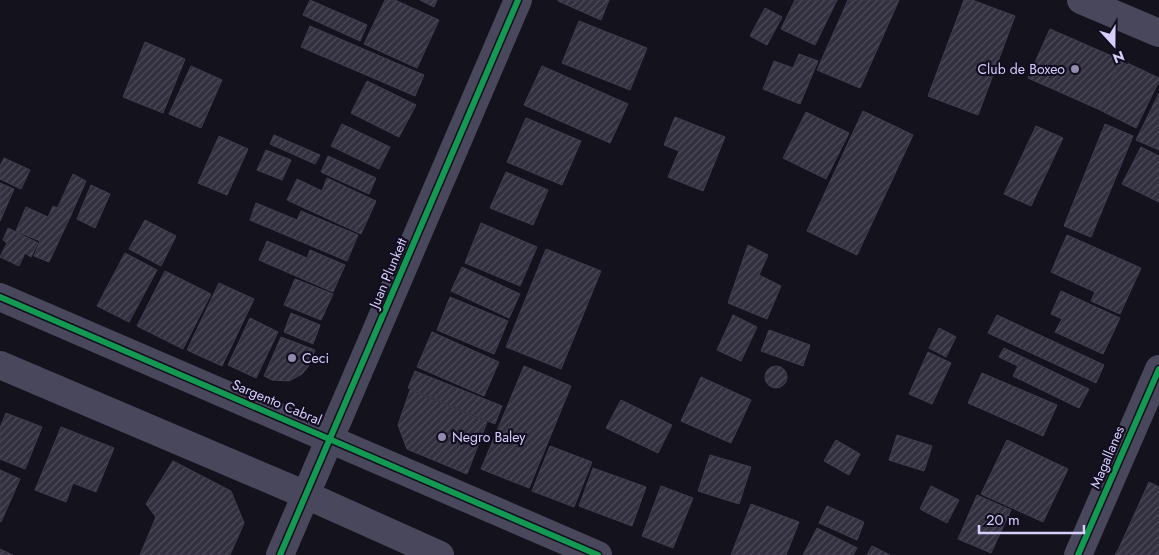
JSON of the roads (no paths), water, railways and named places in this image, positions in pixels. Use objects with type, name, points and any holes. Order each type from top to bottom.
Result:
[{"type":"street","name":"Juan Plunkett","points":[[280,555],[518,0]]},
{"type":"street","points":[[1082,0],[1159,33]]},
{"type":"street","name":"Sargento Cabral","points":[[0,296],[598,555]]},
{"type":"street","points":[[0,365],[306,495],[440,555]]},
{"type":"street","name":"Magallanes","points":[[1078,555],[1159,369]]},
{"type":"place","name":"Club de Boxeo","points":[[1075,69]]},
{"type":"place","name":"Ceci","points":[[292,358]]},
{"type":"place","name":"Negro Baley","points":[[442,437]]}]
